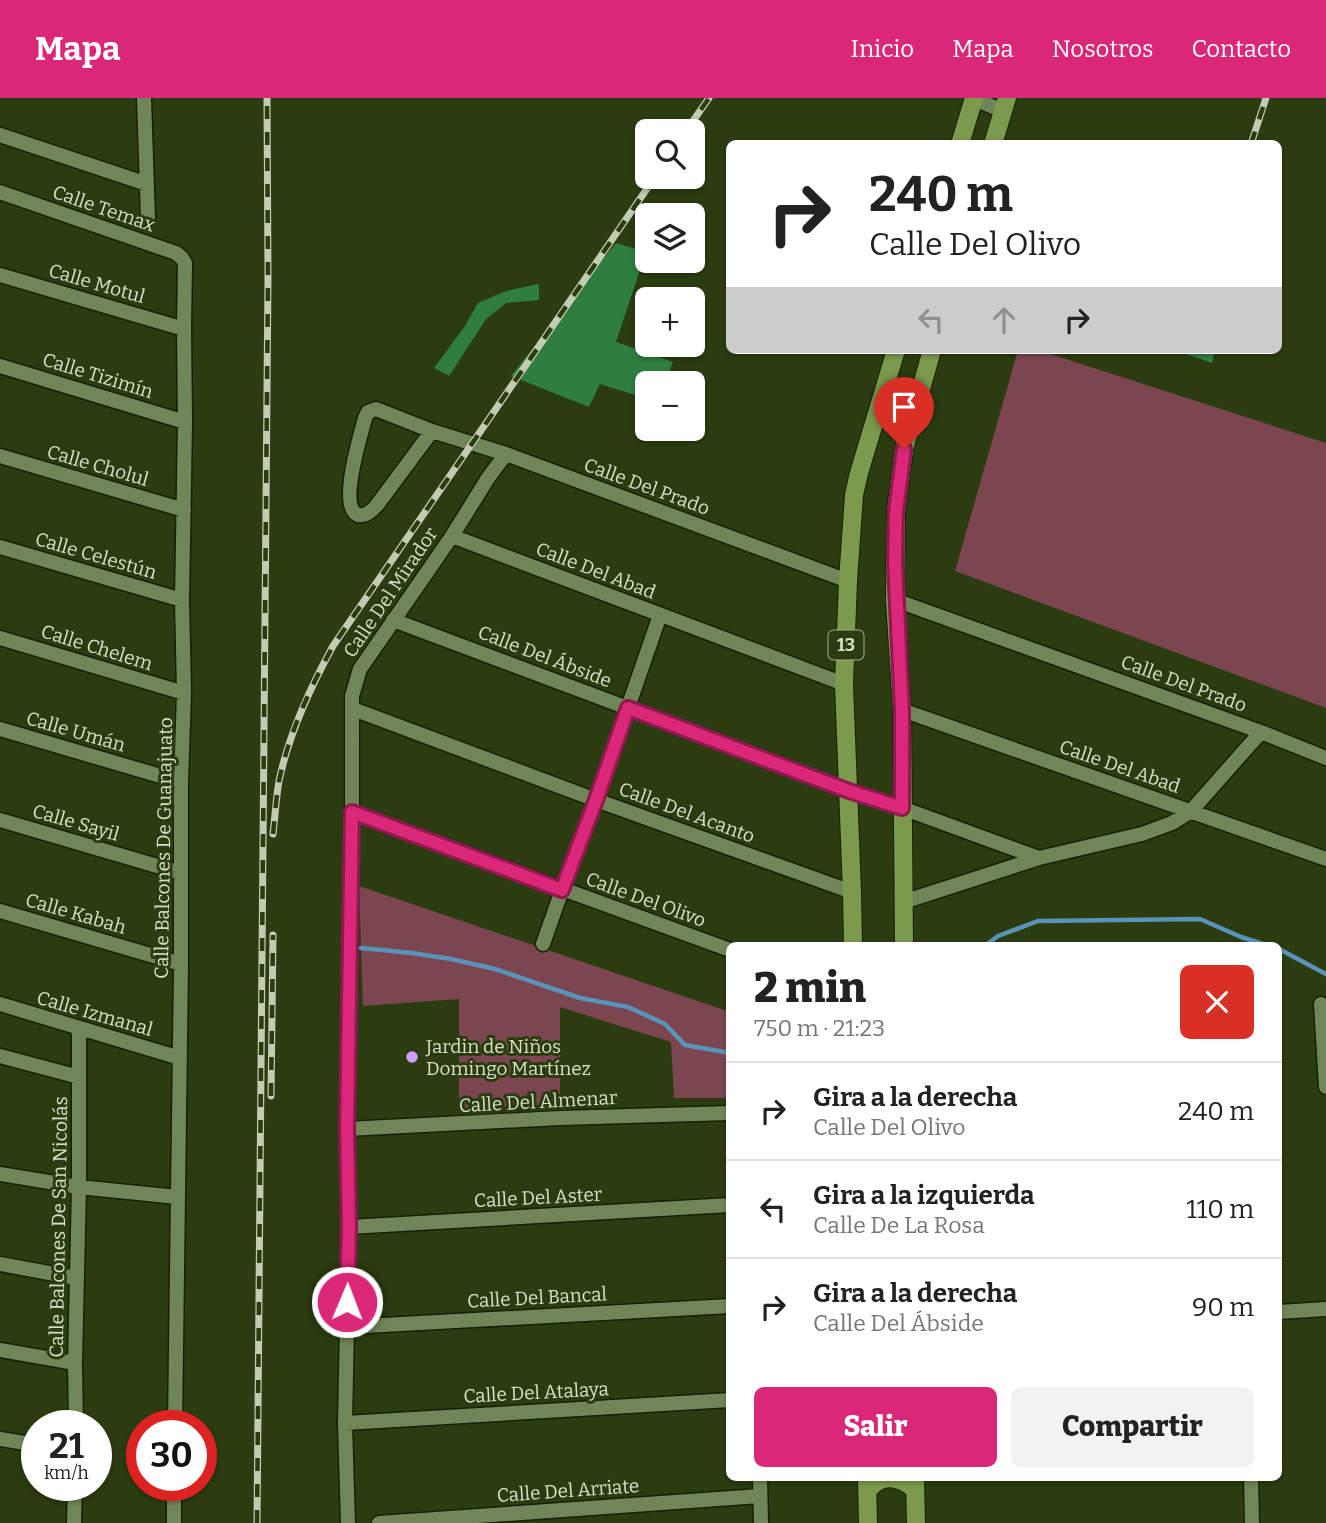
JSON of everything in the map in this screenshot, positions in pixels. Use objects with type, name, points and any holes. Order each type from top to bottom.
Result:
[{"type":"main road","points":[[961,140],[973,98]]},
{"type":"main road","points":[[994,140],[1005,105]]},
{"type":"main road","name":"13","points":[[853,942],[844,684],[848,582],[859,473],[894,354]]},
{"type":"main road","points":[[904,942],[902,710],[895,600],[897,493],[904,449],[931,354]]},
{"type":"main road","points":[[915,1483],[916,1523]]},
{"type":"main road","points":[[867,1484],[869,1523]]},
{"type":"street","points":[[144,98],[148,219]]},
{"type":"street","points":[[973,98],[1005,105]]},
{"type":"street","points":[[0,135],[147,184]]},
{"type":"street","name":"Calle Temax","points":[[0,192],[176,253],[182,258],[186,270]]},
{"type":"street","name":"Calle Balcones De Guanajuato","points":[[175,1410],[186,270]]},
{"type":"street","name":"Calle Motul","points":[[0,275],[184,329]]},
{"type":"street","name":"Calle Tizimín","points":[[0,366],[185,422]]},
{"type":"street","name":"Calle Del Prado","points":[[432,431],[373,509],[362,515],[355,512],[350,504],[349,489],[367,413],[376,410],[506,454],[848,582]]},
{"type":"street","name":"Calle Del Mirador","points":[[348,1523],[345,1423],[349,1227],[347,1129],[352,696],[360,668],[506,454]]},
{"type":"street","name":"Calle Cholul","points":[[0,456],[184,510]]},
{"type":"street","name":"Calle Del Abad","points":[[452,536],[844,684]]},
{"type":"street","name":"Calle Celestún","points":[[0,547],[182,600]]},
{"type":"street","name":"Calle Del Prado","points":[[895,600],[1326,758]]},
{"type":"street","points":[[543,944],[660,615]]},
{"type":"street","name":"Calle Del Ábside","points":[[393,620],[849,791],[1039,858]]},
{"type":"street","name":"Calle Chelem","points":[[0,638],[184,693]]},
{"type":"street","name":"Calle Del Acanto","points":[[353,709],[852,892]]},
{"type":"street","name":"Calle Del Abad","points":[[902,710],[1324,856]]},
{"type":"street","name":"Calle Umán","points":[[0,729],[181,782]]},
{"type":"street","name":"Calle Del Prado","points":[[903,902],[1039,858],[1142,834],[1172,823],[1191,811],[1261,732]]},
{"type":"street","name":"Calle Del Olivo","points":[[352,812],[726,949]]},
{"type":"street","name":"Calle Sayil","points":[[0,820],[181,873]]},
{"type":"street","name":"Calle Kabah","points":[[0,911],[181,964]]},
{"type":"street","name":"Calle Izmanal","points":[[0,1004],[180,1058]]},
{"type":"street","points":[[1321,1004],[1326,1087]]},
{"type":"street","name":"Calle Balcones De San Nicolás","points":[[76,1410],[79,1028]]},
{"type":"street","points":[[0,1056],[79,1077]]},
{"type":"street","name":"Calle Del Almenar","points":[[347,1129],[726,1113]]},
{"type":"street","points":[[0,1174],[79,1187],[177,1196]]},
{"type":"street","name":"Calle Del Aster","points":[[349,1227],[726,1205]]},
{"type":"street","points":[[0,1264],[76,1278]]},
{"type":"street","name":"Calle Del Bancal","points":[[347,1327],[726,1306]]},
{"type":"street","points":[[1282,1312],[1326,1309]]},
{"type":"street","points":[[0,1350],[75,1363]]},
{"type":"street","name":"Calle Del Atalaya","points":[[345,1423],[726,1400]]},
{"type":"street","points":[[0,1439],[21,1442]]},
{"type":"street","points":[[760,1481],[761,1523]]},
{"type":"street","points":[[1251,1481],[1252,1523]]},
{"type":"street","name":"Calle Del Arriate","points":[[379,1523],[760,1496]]},
{"type":"street","points":[[74,1523],[75,1501]]},
{"type":"street","points":[[174,1501],[174,1523]]},
{"type":"shaded area","points":[[1017,354],[1050,354],[1326,443],[1326,708],[955,571]]},
{"type":"shaded area","points":[[359,886],[726,1011],[726,1098],[674,1098],[671,1042],[560,1007],[560,1105],[459,1109],[459,999],[363,1006]]},
{"type":"building","points":[[616,243],[635,249],[635,273],[639,273],[616,342],[635,349],[635,357],[659,357],[673,362],[670,371],[635,371],[635,395],[600,384],[589,407],[511,376]]},
{"type":"building","points":[[539,284],[539,300],[506,303],[486,319],[449,376],[434,368],[465,326],[478,303],[506,291]]},
{"type":"building","points":[[1186,354],[1214,354],[1212,363]]},
{"type":"waterway","points":[[990,942],[998,936],[1038,921],[1200,919],[1257,942]]},
{"type":"waterway","points":[[361,948],[451,959],[495,969],[580,998],[628,1007],[665,1024],[685,1045],[726,1052]]},
{"type":"waterway","points":[[1282,951],[1326,974]]},
{"type":"railway","points":[[257,1523],[268,278],[267,98]]},
{"type":"railway","points":[[694,119],[709,98]]},
{"type":"railway","points":[[1252,140],[1266,98]]},
{"type":"railway","points":[[273,834],[279,781],[288,746],[308,695],[333,646],[647,189]]},
{"type":"railway","points":[[271,1096],[273,935]]},
{"type":"place","name":"Jardin de Niños Domingo Martínez","points":[[412,1057]]},
{"type":"route","points":[[347,1302],[352,812],[562,890],[628,708],[849,791],[902,808],[902,710],[895,563],[897,493],[904,449]]}]
